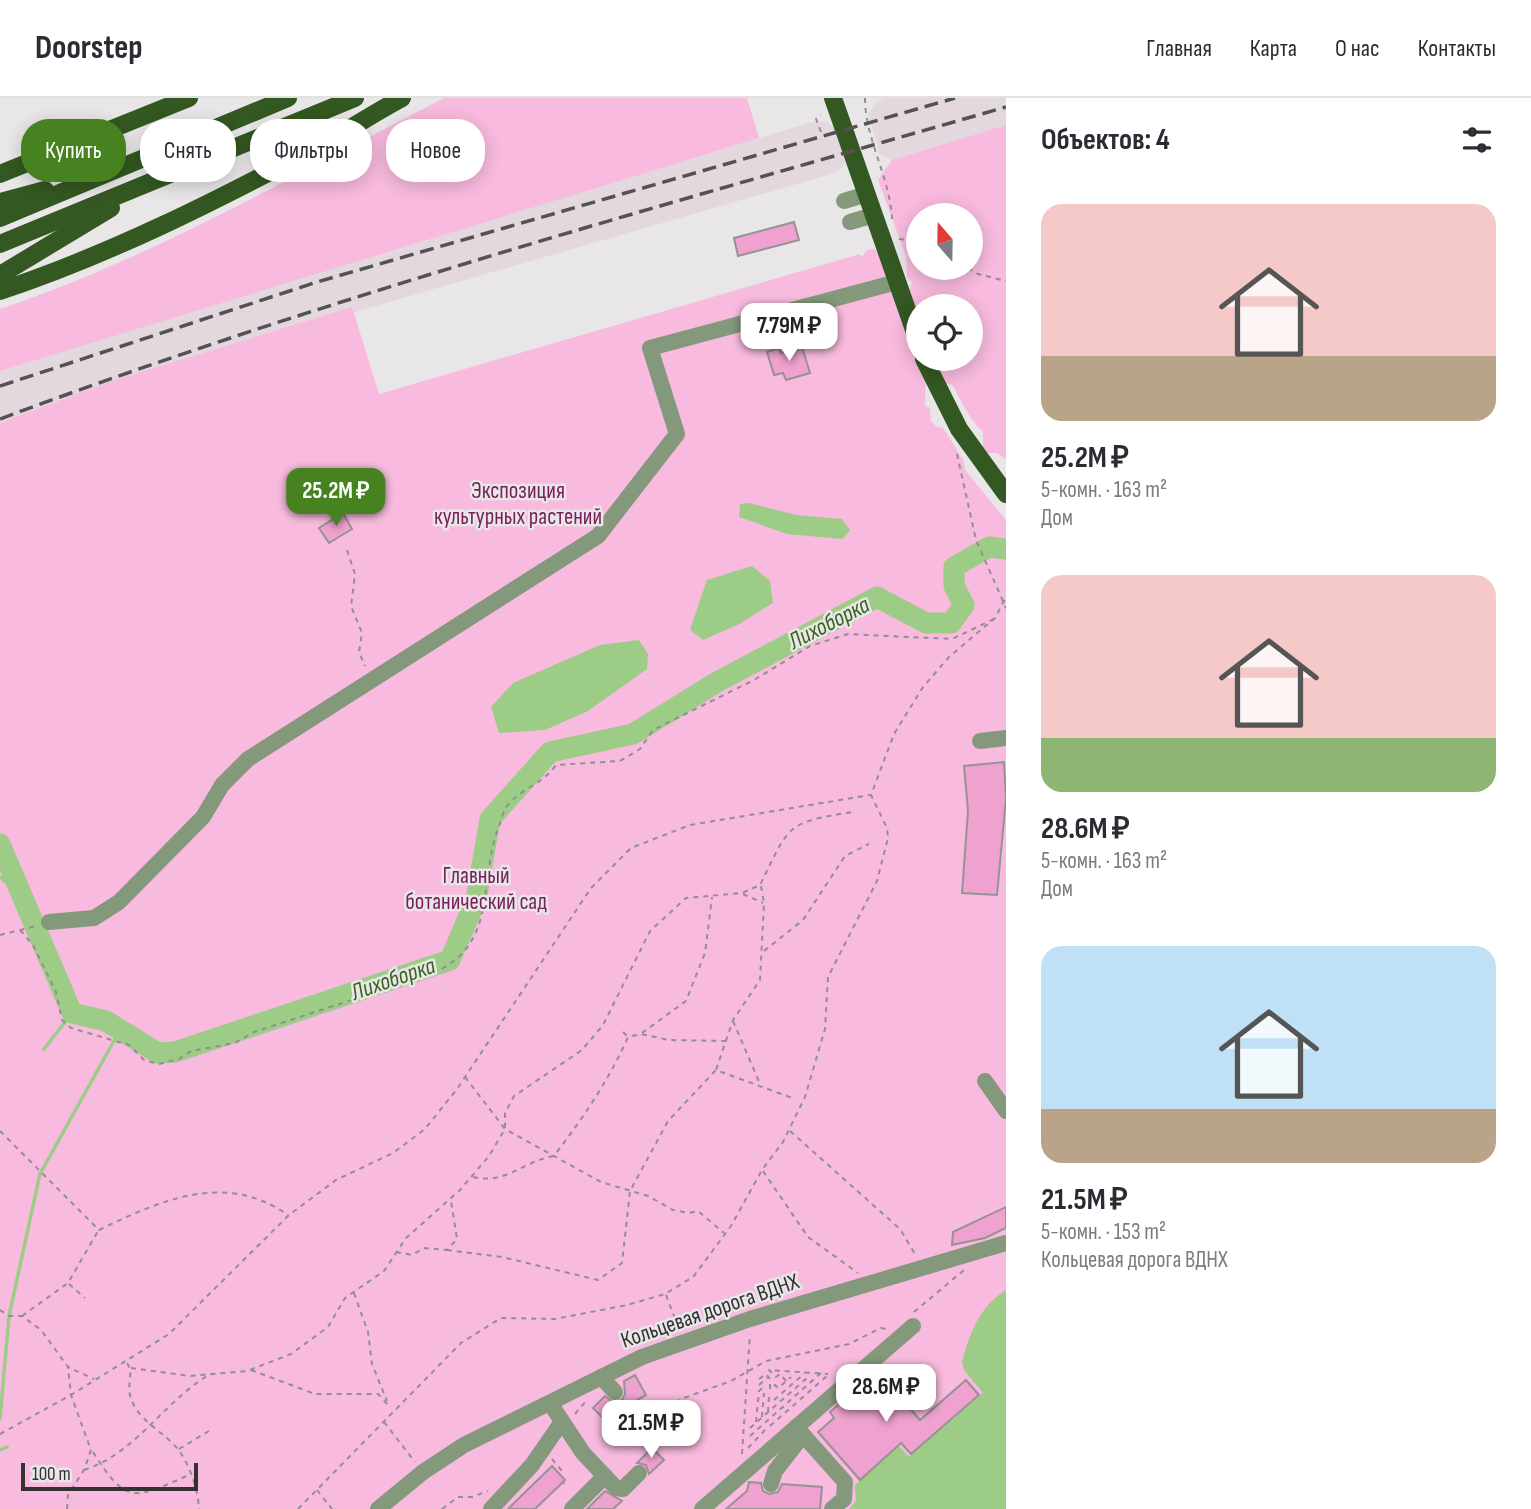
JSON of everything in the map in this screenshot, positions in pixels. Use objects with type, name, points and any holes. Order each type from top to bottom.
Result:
[{"type":"main road","points":[[0,174],[189,98]]},
{"type":"main road","points":[[126,167],[288,98]]},
{"type":"main road","points":[[236,147],[355,98]]},
{"type":"main road","points":[[0,291],[152,231],[293,160],[402,98]]},
{"type":"main road","points":[[833,98],[906,307]]},
{"type":"main road","points":[[0,202],[74,182]]},
{"type":"main road","points":[[0,218],[90,182]]},
{"type":"main road","points":[[0,244],[152,182]]},
{"type":"main road","points":[[0,275],[154,182]]},
{"type":"main road","points":[[930,371],[959,429],[1006,494]]},
{"type":"street","points":[[844,201],[867,194]]},
{"type":"street","points":[[850,222],[874,215]]},
{"type":"street","points":[[49,922],[94,918],[119,902],[203,817],[222,785],[248,759],[598,536],[614,519],[677,434],[650,348],[897,282]]},
{"type":"street","points":[[980,741],[1006,738]]},
{"type":"street","points":[[985,1081],[1006,1111]]},
{"type":"street","name":"Кольцевая дорога ВДНХ","points":[[378,1509],[450,1454],[550,1403],[613,1390],[663,1348],[750,1319],[1006,1243]]},
{"type":"street","points":[[702,1509],[800,1431],[909,1329]]},
{"type":"street","points":[[550,1403],[562,1425],[617,1488],[623,1489],[639,1473]]},
{"type":"street","points":[[491,1509],[532,1465],[562,1425]]},
{"type":"street","points":[[771,1484],[775,1471],[800,1431]]},
{"type":"street","points":[[800,1431],[845,1482],[844,1499],[832,1509]]},
{"type":"street","points":[[572,1509],[604,1476]]},
{"type":"path","points":[[865,98],[865,112],[887,184],[892,228]]},
{"type":"path","points":[[816,119],[821,132]]},
{"type":"path","points":[[896,239],[906,240]]},
{"type":"path","points":[[984,276],[1006,281]]},
{"type":"path","points":[[956,449],[976,540],[1006,608]]},
{"type":"path","points":[[347,550],[355,574],[351,606],[362,633],[359,652],[372,679]]},
{"type":"path","points":[[298,1509],[461,1343],[501,1318],[555,1319],[627,1305],[665,1294],[693,1277],[725,1234],[789,1130],[805,1097],[825,1029],[828,977],[877,881],[888,838],[887,828],[871,795],[894,734],[923,687],[949,657],[995,618],[1006,597]]},
{"type":"path","points":[[20,930],[33,945],[56,992],[62,1020],[71,1028],[129,1045],[144,1060],[159,1064],[179,1059],[191,1051],[235,1043],[254,1032],[431,974],[450,966],[464,955],[483,910],[490,881],[490,852],[506,807],[547,778],[556,765],[620,761],[640,749],[653,730],[754,680],[810,646],[848,634],[952,639],[995,618]]},
{"type":"path","points":[[0,1434],[71,1395],[169,1334],[289,1215],[336,1180],[393,1153],[425,1129],[465,1076],[591,888],[631,848],[690,825],[871,795]]},
{"type":"path","points":[[396,1252],[412,1255],[424,1248],[502,1256],[597,1280],[622,1263],[630,1191],[668,1121],[716,1070],[733,1020],[760,980],[764,904],[761,885],[785,833],[796,824],[852,811]]},
{"type":"path","points":[[763,952],[803,920],[845,856],[869,844]]},
{"type":"path","points":[[131,1368],[190,1376],[250,1370],[291,1354],[328,1327],[345,1298],[384,1271],[396,1252],[489,1156],[505,1129],[505,1113],[514,1096],[582,1050],[603,1025],[650,931],[685,898],[742,893],[761,885]]},
{"type":"path","points":[[742,893],[764,904]]},
{"type":"path","points":[[628,1037],[641,1034],[686,1002],[705,953],[712,896]]},
{"type":"path","points":[[0,935],[27,928]]},
{"type":"path","points":[[733,1020],[761,1084]]},
{"type":"path","points":[[623,1032],[628,1037]]},
{"type":"path","points":[[641,1034],[669,1040],[726,1041]]},
{"type":"path","points":[[472,1176],[489,1181],[507,1176],[536,1159],[554,1156],[582,1119],[601,1084],[614,1070],[628,1037]]},
{"type":"path","points":[[716,1070],[761,1084],[795,1099]]},
{"type":"path","points":[[465,1076],[505,1129],[601,1182],[648,1196],[673,1210],[689,1213],[698,1211],[725,1234]]},
{"type":"path","points":[[789,1130],[900,1229],[918,1259]]},
{"type":"path","points":[[0,1131],[99,1230]]},
{"type":"path","points":[[762,1170],[808,1237],[862,1275]]},
{"type":"path","points":[[0,1310],[9,1316],[22,1316],[68,1283],[99,1230],[154,1204],[197,1194],[245,1193],[269,1201],[289,1215]]},
{"type":"path","points":[[447,1250],[457,1239],[450,1199]]},
{"type":"path","points":[[909,1329],[898,1326],[970,1265]]},
{"type":"path","points":[[68,1283],[85,1298]]},
{"type":"path","points":[[354,1292],[368,1332],[372,1364],[388,1405]]},
{"type":"path","points":[[665,1294],[680,1332]]},
{"type":"path","points":[[22,1316],[41,1330],[68,1367],[96,1380]]},
{"type":"path","points":[[742,1453],[749,1371],[750,1319]]},
{"type":"path","points":[[606,1441],[623,1436],[681,1399],[731,1381],[786,1355],[849,1345],[881,1328],[909,1329]]},
{"type":"path","points":[[126,1361],[131,1368],[130,1396],[152,1426],[178,1450],[198,1492],[199,1509]]},
{"type":"path","points":[[68,1367],[71,1395],[91,1450],[124,1492],[134,1495],[146,1493],[190,1475]]},
{"type":"path","points":[[250,1370],[315,1394],[378,1394],[393,1410]]},
{"type":"path","points":[[770,1426],[828,1374],[769,1370],[776,1377],[780,1374],[786,1381]]},
{"type":"path","points":[[774,1400],[806,1372]]},
{"type":"path","points":[[750,1436],[821,1373]]},
{"type":"path","points":[[759,1379],[766,1374],[768,1377]]},
{"type":"path","points":[[84,1470],[100,1464],[152,1426],[184,1390],[207,1375]]},
{"type":"path","points":[[768,1377],[769,1389],[775,1385],[778,1388],[791,1377]]},
{"type":"path","points":[[759,1385],[768,1377]]},
{"type":"path","points":[[750,1429],[807,1378],[811,1382]]},
{"type":"path","points":[[782,1385],[786,1389]]},
{"type":"path","points":[[756,1423],[759,1391],[765,1387]]},
{"type":"path","points":[[797,1387],[800,1391]]},
{"type":"path","points":[[814,1387],[818,1391]]},
{"type":"path","points":[[562,1425],[613,1390]]},
{"type":"path","points":[[762,1418],[764,1393]]},
{"type":"path","points":[[758,1397],[763,1398]]},
{"type":"path","points":[[768,1413],[769,1397]]},
{"type":"path","points":[[763,1403],[768,1403]]},
{"type":"path","points":[[383,1420],[418,1465]]},
{"type":"path","points":[[766,1422],[773,1430]]},
{"type":"path","points":[[748,1452],[749,1444],[766,1429]]},
{"type":"path","points":[[178,1450],[209,1431]]},
{"type":"path","points":[[67,1509],[68,1495],[84,1470],[91,1450]]},
{"type":"path","points":[[442,1509],[458,1497],[485,1493],[494,1485]]},
{"type":"path","points":[[317,1489],[332,1509]]},
{"type":"shaded area","points":[[886,98],[1006,98],[1006,125],[892,160],[880,155],[868,114],[877,101]]},
{"type":"shaded area","points":[[816,121],[828,122],[836,131],[847,158],[835,173],[241,345],[0,431],[0,371],[327,268]]},
{"type":"shaded area","points":[[749,503],[796,515],[842,519],[850,530],[843,539],[787,534],[739,517],[740,504]]},
{"type":"shaded area","points":[[752,566],[770,581],[773,603],[739,624],[703,640],[690,630],[707,580]]},
{"type":"shaded area","points":[[639,640],[648,654],[647,669],[588,711],[545,730],[499,733],[491,707],[513,683],[600,645]]},
{"type":"shaded area","points":[[1006,1290],[1006,1509],[849,1509],[856,1501],[855,1485],[899,1446],[909,1457],[983,1393],[964,1370],[962,1362],[968,1341],[982,1313]]},
{"type":"green space","points":[[444,98],[747,98],[759,138],[0,371],[0,309],[115,264],[285,182],[372,182],[372,136],[386,129],[386,182],[485,182],[485,119],[404,119]]},
{"type":"green space","points":[[1006,125],[1006,459],[997,453],[986,453],[983,449],[983,431],[970,417],[953,385],[943,383],[937,371],[983,371],[983,294],[911,294],[910,289],[912,282],[910,280],[984,280],[984,203],[906,203],[906,256],[878,180],[892,160]]},
{"type":"green space","name":"Главный ботанический сад","points":[[875,249],[880,255],[906,331],[906,371],[923,371],[926,378],[925,405],[930,409],[931,421],[937,427],[943,428],[964,461],[965,470],[1006,520],[1006,1509],[0,1509],[0,423],[109,382],[352,307],[379,394],[860,254],[862,257],[867,250]]},
{"type":"building","points":[[794,222],[799,240],[738,256],[734,238]]},
{"type":"building","points":[[802,347],[810,373],[786,380],[783,373],[774,375],[767,352],[779,348],[781,353]]},
{"type":"building","points":[[343,513],[352,529],[329,543],[319,528]]},
{"type":"building","points":[[1004,762],[1006,798],[997,895],[962,893],[968,811],[964,766]]},
{"type":"building","points":[[1006,1207],[1006,1228],[985,1238],[952,1245],[953,1232]]},
{"type":"building","points":[[635,1375],[646,1395],[632,1403],[637,1407],[617,1432],[593,1408],[605,1396],[613,1402],[622,1400],[625,1394],[624,1381]]},
{"type":"building","points":[[882,1376],[920,1420],[966,1380],[979,1395],[911,1454],[901,1443],[860,1480],[818,1432],[834,1418],[830,1412],[855,1390],[859,1396]]},
{"type":"building","points":[[652,1448],[664,1460],[649,1474],[646,1465],[637,1463]]},
{"type":"building","points":[[552,1466],[565,1480],[561,1484],[535,1509],[508,1509]]},
{"type":"building","points":[[749,1482],[761,1483],[763,1491],[769,1494],[778,1492],[782,1484],[822,1487],[820,1509],[726,1509],[747,1491]]},
{"type":"building","points":[[605,1491],[622,1501],[613,1509],[587,1509]]},
{"type":"waterway","name":"Лихоборка","points":[[0,844],[72,1013],[106,1021],[158,1053],[175,1052],[450,960],[476,900],[490,819],[550,752],[633,734],[717,682],[877,597],[926,623],[951,623],[964,605],[954,586],[954,567],[989,547],[1006,549]]},
{"type":"waterway","points":[[0,877],[21,896]]},
{"type":"waterway","points":[[44,1049],[72,1013]]},
{"type":"waterway","points":[[0,1419],[9,1316],[40,1174],[120,1030]]},
{"type":"waterway","points":[[0,1450],[7,1447]]},
{"type":"railway","points":[[0,386],[317,282],[955,98]]},
{"type":"railway","points":[[0,419],[124,374],[374,292],[626,216],[1006,107]]},
{"type":"park label","name":"Экспозиция культурных растений","points":[[518,504]]}]
